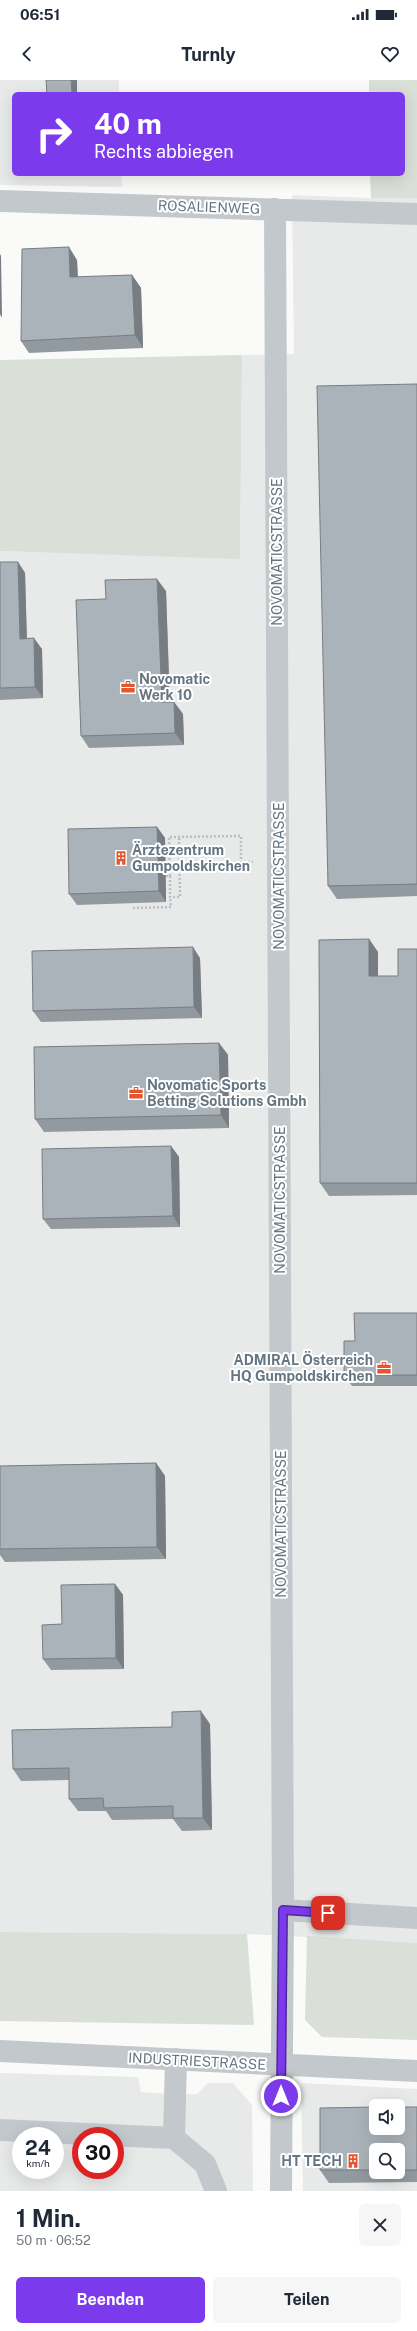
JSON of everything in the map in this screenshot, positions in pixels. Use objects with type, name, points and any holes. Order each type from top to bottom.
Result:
[{"type":"street","name":"ROSALIENWEG","points":[[0,201],[417,214]]},
{"type":"street","name":"NOVOMATICSTRASSE","points":[[275,209],[283,1910],[281,2191]]},
{"type":"street","points":[[283,1910],[417,1918]]},
{"type":"street","name":"INDUSTRIESTRASSE","points":[[0,2052],[417,2071]]},
{"type":"street","points":[[174,2138],[176,2059]]},
{"type":"street","points":[[0,2130],[174,2138],[205,2164],[216,2191]]},
{"type":"path","points":[[133,908],[171,907],[169,837],[241,836],[241,862],[257,862]]},
{"type":"path","points":[[170,897],[180,896],[179,837]]},
{"type":"shaded area","points":[[0,80],[119,80],[119,92],[12,92],[12,176],[121,176],[122,187],[0,185]]},
{"type":"shaded area","points":[[369,80],[417,80],[417,198],[371,198],[370,176],[405,176],[405,92],[369,92]]},
{"type":"shaded area","points":[[292,195],[417,198],[417,1943],[247,1934],[0,1932],[0,551],[240,558],[242,355],[294,354]]},
{"type":"shaded area","points":[[242,355],[240,559],[0,551],[0,360]]},
{"type":"shaded area","points":[[0,1932],[247,1934],[254,2025],[0,2021]]},
{"type":"shaded area","points":[[307,1936],[417,1943],[417,2040],[322,2037],[305,2020]]},
{"type":"shaded area","points":[[0,2073],[138,2077],[141,2092],[175,2094],[197,2094],[208,2083],[233,2083],[252,2105],[253,2191],[0,2191]]},
{"type":"shaded area","points":[[301,2083],[417,2089],[417,2191],[303,2191]]},
{"type":"building","points":[[46,80],[71,80],[72,92],[47,92]]},
{"type":"building","points":[[69,247],[70,277],[132,275],[135,335],[21,341],[22,249]]},
{"type":"building","points":[[417,384],[417,884],[328,886],[317,386]]},
{"type":"building","points":[[0,562],[18,562],[20,639],[34,638],[35,687],[0,688]]},
{"type":"building","name":"Novomatic Werk 10","points":[[157,579],[162,702],[174,702],[175,733],[81,736],[76,600],[106,599],[105,580]]},
{"type":"building","name":"Ärztezentrum Gumpoldskirchen","points":[[157,827],[159,891],[69,894],[68,829]]},
{"type":"building","points":[[369,939],[369,976],[398,976],[398,949],[417,949],[417,1183],[320,1183],[319,940]]},
{"type":"building","points":[[193,947],[194,1007],[33,1011],[32,951]]},
{"type":"building","name":"Novomatic Sports Betting Solutions Gmbh","points":[[219,1043],[221,1115],[35,1119],[34,1047]]},
{"type":"building","points":[[171,1146],[173,1216],[43,1219],[42,1149]]},
{"type":"building","name":"ADMIRAL Österreich HQ Gumpoldskirchen","points":[[354,1313],[417,1313],[417,1375],[344,1375],[344,1341],[355,1341]]},
{"type":"building","points":[[156,1463],[157,1547],[0,1549],[0,1466]]},
{"type":"building","points":[[115,1584],[116,1658],[43,1659],[42,1625],[62,1624],[61,1585]]},
{"type":"building","points":[[201,1711],[203,1818],[173,1818],[173,1806],[104,1808],[103,1798],[69,1799],[69,1768],[13,1769],[12,1730],[172,1727],[172,1712]]},
{"type":"building","points":[[369,2107],[369,2135],[405,2135],[405,2107],[417,2107],[417,2170],[405,2170],[405,2143],[369,2143],[369,2170],[320,2170],[320,2108]]},
{"type":"place","name":"Novomatic Werk 10","points":[[128,687]]},
{"type":"place","name":"Ärztezentrum Gumpoldskirchen","points":[[121,858]]},
{"type":"place","name":"Novomatic Sports Betting Solutions Gmbh","points":[[136,1093]]},
{"type":"place","name":"ADMIRAL Österreich HQ Gumpoldskirchen","points":[[384,1368]]},
{"type":"place","name":"HT TECH","points":[[353,2161]]},
{"type":"route","points":[[281,2096],[283,1910],[328,1913]]}]
